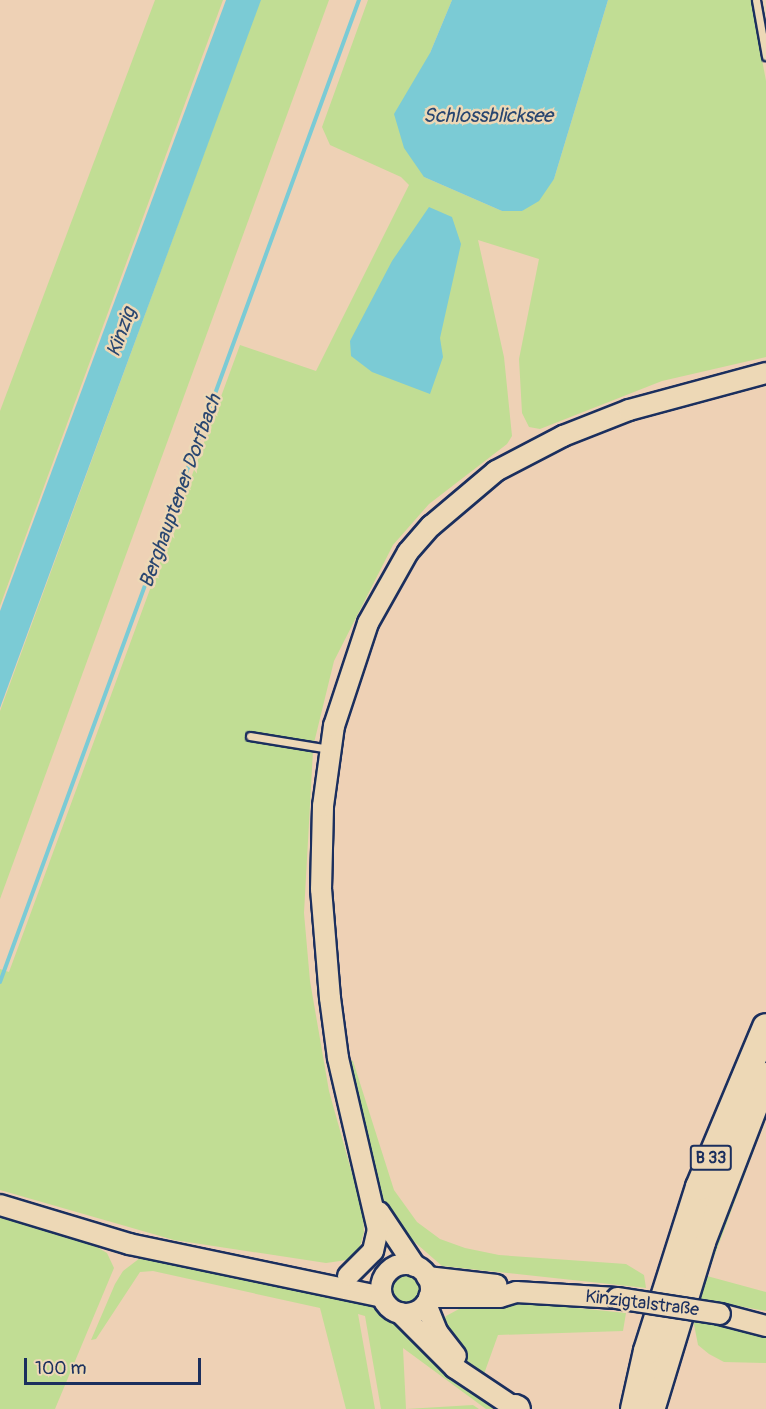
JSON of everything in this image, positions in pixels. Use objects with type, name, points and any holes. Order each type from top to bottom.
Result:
[{"type":"highway","name":"B 33","points":[[634,1409],[647,1351],[699,1188],[766,1027]]},
{"type":"highway","name":"B 33","points":[[651,1409],[702,1242],[766,1076]]},
{"type":"street","points":[[382,1297],[387,1274],[373,1202],[338,1058],[324,937],[323,816],[329,749],[355,654],[386,588],[408,552],[465,495],[496,471],[563,436],[649,403],[766,374]]},
{"type":"street","points":[[373,1202],[421,1272],[438,1333],[471,1372],[507,1389],[516,1400],[516,1408]]},
{"type":"street","points":[[0,1205],[129,1244],[382,1297],[389,1307],[400,1313],[455,1368],[516,1408]]},
{"type":"street","points":[[348,1275],[373,1251],[378,1230]]},
{"type":"street","points":[[304,1279],[387,1274],[401,1265],[421,1272]]},
{"type":"street","name":"Kinzigtalstraße","points":[[421,1272],[503,1285],[516,1292]]},
{"type":"street","name":"Kinzigtalstraße","points":[[428,1300],[457,1296],[500,1296],[516,1292],[617,1298],[720,1314],[766,1326]]},
{"type":"street","points":[[438,1333],[438,1316],[457,1296]]},
{"type":"street","points":[[400,1313],[414,1313],[428,1300]]},
{"type":"lane","points":[[756,0],[766,56]]},
{"type":"lane","points":[[250,736],[329,749]]},
{"type":"green space","points":[[155,0],[223,0],[0,606],[0,411]]},
{"type":"green space","points":[[260,0],[329,0],[0,899],[0,711]]},
{"type":"green space","points":[[368,0],[452,0],[430,53],[424,177],[502,211],[522,211],[554,179],[608,0],[751,0],[766,81],[766,357],[662,381],[540,429],[529,427],[522,413],[519,359],[539,259],[478,240],[504,357],[512,436],[507,444],[429,504],[393,545],[334,661],[314,743],[271,735],[272,741],[313,751],[304,913],[310,981],[329,1091],[363,1213],[364,1232],[359,1250],[347,1260],[326,1263],[174,1240],[0,1190],[0,969],[9,972],[240,345],[316,371],[409,185],[401,177],[330,145],[322,127]]},
{"type":"green space","points":[[348,1059],[353,1061],[394,1190],[417,1222],[440,1239],[465,1248],[499,1255],[626,1264],[644,1275],[646,1288],[442,1266],[410,1238],[401,1242],[376,1189]]},
{"type":"green space","points":[[766,1094],[766,1118],[707,1276],[766,1292],[766,1311],[690,1297]]},
{"type":"green space","points":[[0,1213],[90,1243],[107,1253],[114,1268],[55,1409],[0,1409]]},
{"type":"green space","points":[[140,1258],[365,1301],[500,1405],[498,1409],[486,1409],[403,1348],[406,1409],[381,1409],[365,1316],[358,1314],[375,1409],[346,1409],[320,1308],[153,1271],[140,1272],[96,1339],[91,1340],[115,1284],[123,1271]]},
{"type":"green space","points":[[405,1272],[418,1277],[423,1290],[418,1303],[405,1308],[392,1303],[387,1290],[392,1277]]},
{"type":"green space","points":[[472,1302],[528,1303],[626,1313],[623,1331],[498,1335],[484,1374],[457,1353],[442,1325],[446,1316]]},
{"type":"green space","points":[[693,1319],[766,1337],[766,1363],[724,1362],[709,1354],[698,1345]]},
{"type":"green space","points":[[473,1405],[479,1409],[406,1409]]},
{"type":"water","name":"Kinzig","points":[[226,0],[261,0],[0,708],[0,611]]},
{"type":"water","name":"Schlossblicksee","points":[[452,0],[608,0],[554,179],[539,201],[522,211],[502,211],[424,177],[404,148],[394,114],[430,53]]},
{"type":"water","points":[[429,207],[452,217],[461,244],[440,338],[443,357],[430,394],[372,372],[351,356],[350,341],[392,261]]},
{"type":"waterway","name":"Berghauptener Dorfbach","points":[[0,982],[359,0]]}]
